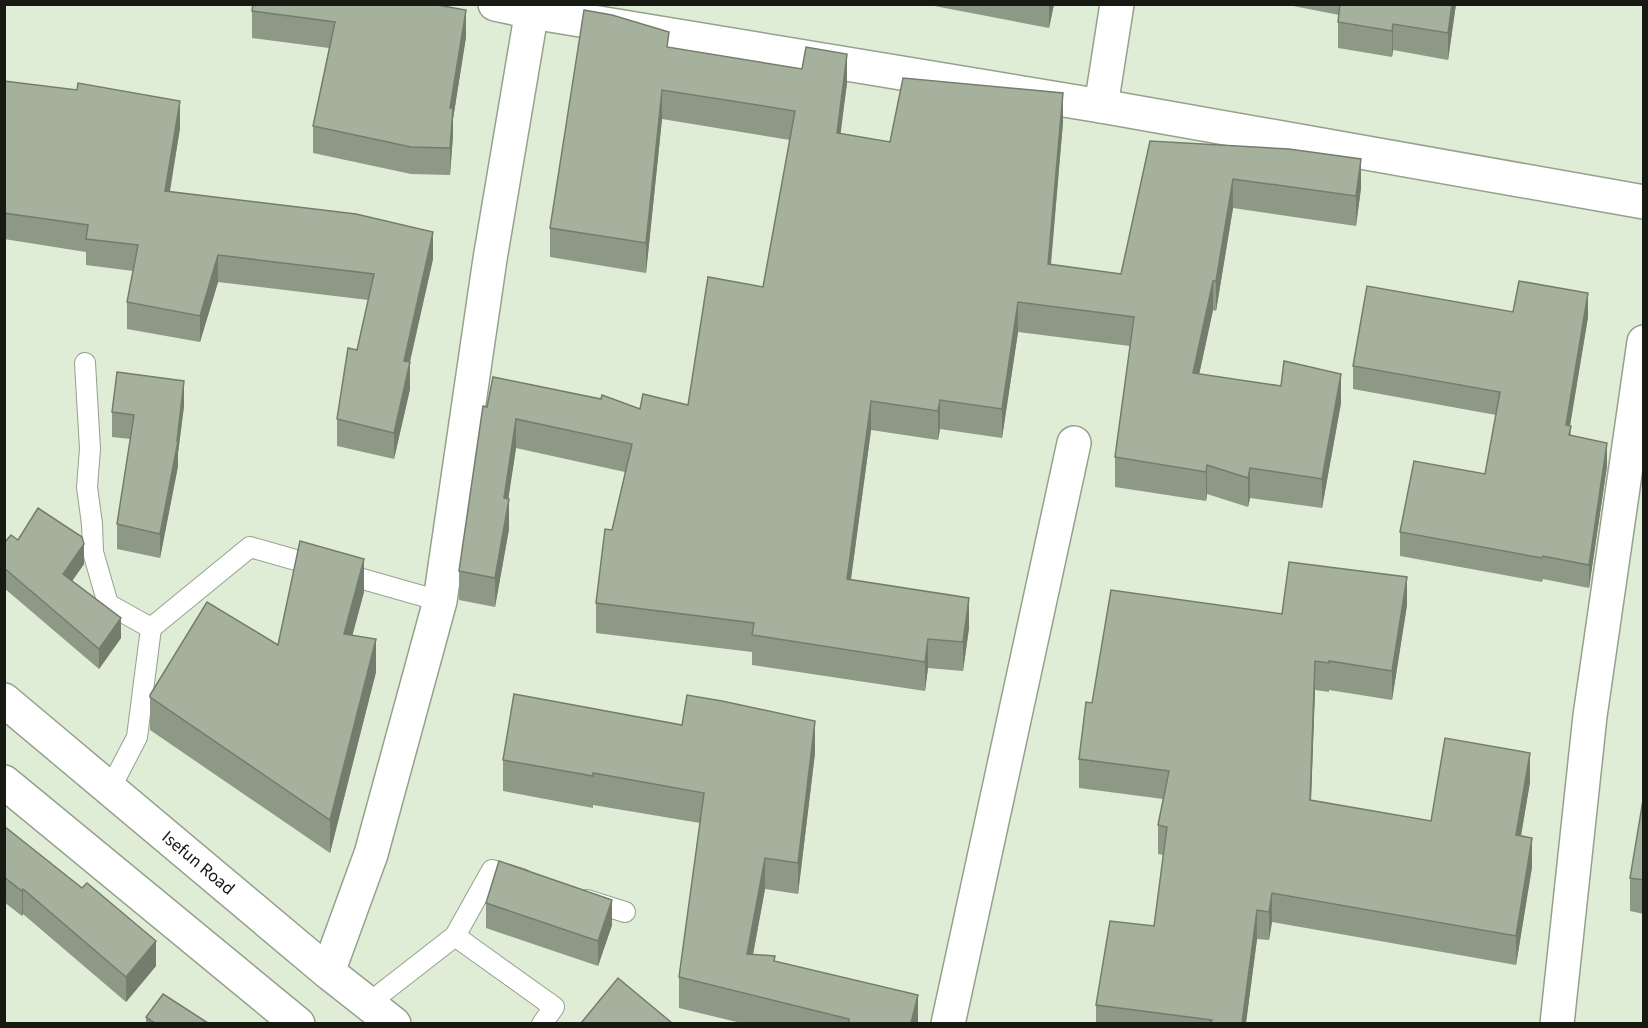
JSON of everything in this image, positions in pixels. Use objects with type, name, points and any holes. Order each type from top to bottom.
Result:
[{"type":"street","points":[[495,4],[533,8],[1644,202]]},
{"type":"street","points":[[1101,106],[1117,4]]},
{"type":"street","points":[[328,972],[371,854],[440,601],[490,259],[533,8]]},
{"type":"street","points":[[1557,1023],[1590,716],[1644,342]]},
{"type":"street","points":[[948,1023],[1074,443]]},
{"type":"street","name":"Isefun Road","points":[[4,700],[328,972],[382,1013]]},
{"type":"street","points":[[4,782],[298,1023]]},
{"type":"lane","points":[[85,363],[90,449],[87,487],[93,552],[108,604],[151,628]]},
{"type":"lane","points":[[110,789],[137,737],[151,628],[250,547],[440,601]]},
{"type":"lane","points":[[382,1013],[455,936],[492,870],[536,884]]},
{"type":"lane","points":[[570,895],[625,912]]},
{"type":"lane","points":[[455,936],[554,1007],[542,1023]]},
{"type":"building","points":[[253,4],[432,4],[466,10],[450,108],[453,108],[450,148],[411,147],[313,126],[335,22],[252,11]]},
{"type":"building","points":[[1340,4],[1452,4],[1448,33],[1393,24],[1392,31],[1338,22]]},
{"type":"building","points":[[584,10],[612,15],[669,32],[667,47],[802,69],[806,47],[847,54],[837,133],[890,142],[903,78],[1063,93],[1048,264],[1121,274],[1150,141],[1289,149],[1361,159],[1356,196],[1233,179],[1216,281],[1213,281],[1193,373],[1281,386],[1284,361],[1341,374],[1322,479],[1250,468],[1248,478],[1207,465],[1206,472],[1115,457],[1134,317],[1018,302],[1002,409],[940,400],[938,411],[871,401],[847,579],[969,598],[963,642],[928,639],[925,662],[752,635],[754,623],[596,603],[605,529],[612,530],[632,444],[516,419],[504,498],[509,499],[495,578],[459,571],[483,406],[487,407],[493,377],[601,399],[602,395],[640,409],[643,394],[688,405],[708,277],[763,287],[795,111],[662,90],[646,243],[550,228]]},
{"type":"building","points":[[4,81],[77,90],[78,83],[180,101],[165,191],[356,214],[433,232],[404,361],[410,362],[394,433],[337,419],[348,348],[357,350],[374,274],[218,255],[200,316],[127,302],[138,245],[86,239],[88,225],[4,213]]},
{"type":"building","points":[[1519,281],[1588,293],[1566,425],[1571,426],[1569,435],[1607,443],[1589,565],[1400,532],[1414,461],[1485,474],[1500,392],[1353,366],[1367,286],[1513,312]]},
{"type":"building","points":[[117,372],[184,381],[178,441],[160,534],[117,524],[134,415],[112,412]]},
{"type":"building","points":[[38,508],[82,537],[84,544],[63,574],[121,618],[99,649],[4,568],[4,543],[11,535],[18,540]]},
{"type":"building","points":[[300,541],[364,559],[344,634],[376,639],[330,820],[150,697],[207,602],[278,645]]},
{"type":"building","points":[[1289,562],[1407,577],[1392,671],[1329,661],[1329,663],[1315,661],[1310,800],[1431,821],[1445,738],[1530,753],[1516,835],[1532,838],[1516,936],[1272,893],[1269,912],[1257,910],[1242,1023],[1210,1023],[1212,1020],[1096,1005],[1110,921],[1154,926],[1167,827],[1158,825],[1169,771],[1079,759],[1086,702],[1092,703],[1111,590],[1282,614]]},
{"type":"building","points":[[514,694],[682,725],[687,695],[815,721],[798,863],[765,858],[747,954],[775,956],[774,961],[918,995],[911,1023],[849,1023],[849,1019],[679,977],[704,793],[503,760]]},
{"type":"building","points":[[1644,794],[1644,880],[1630,878]]},
{"type":"building","points":[[4,826],[82,888],[87,883],[156,941],[126,977],[23,889],[22,891],[4,877]]},
{"type":"building","points":[[499,861],[612,900],[598,941],[486,903]]},
{"type":"building","points":[[618,978],[672,1023],[581,1023]]},
{"type":"building","points":[[163,994],[208,1023],[155,1023],[146,1017]]}]
